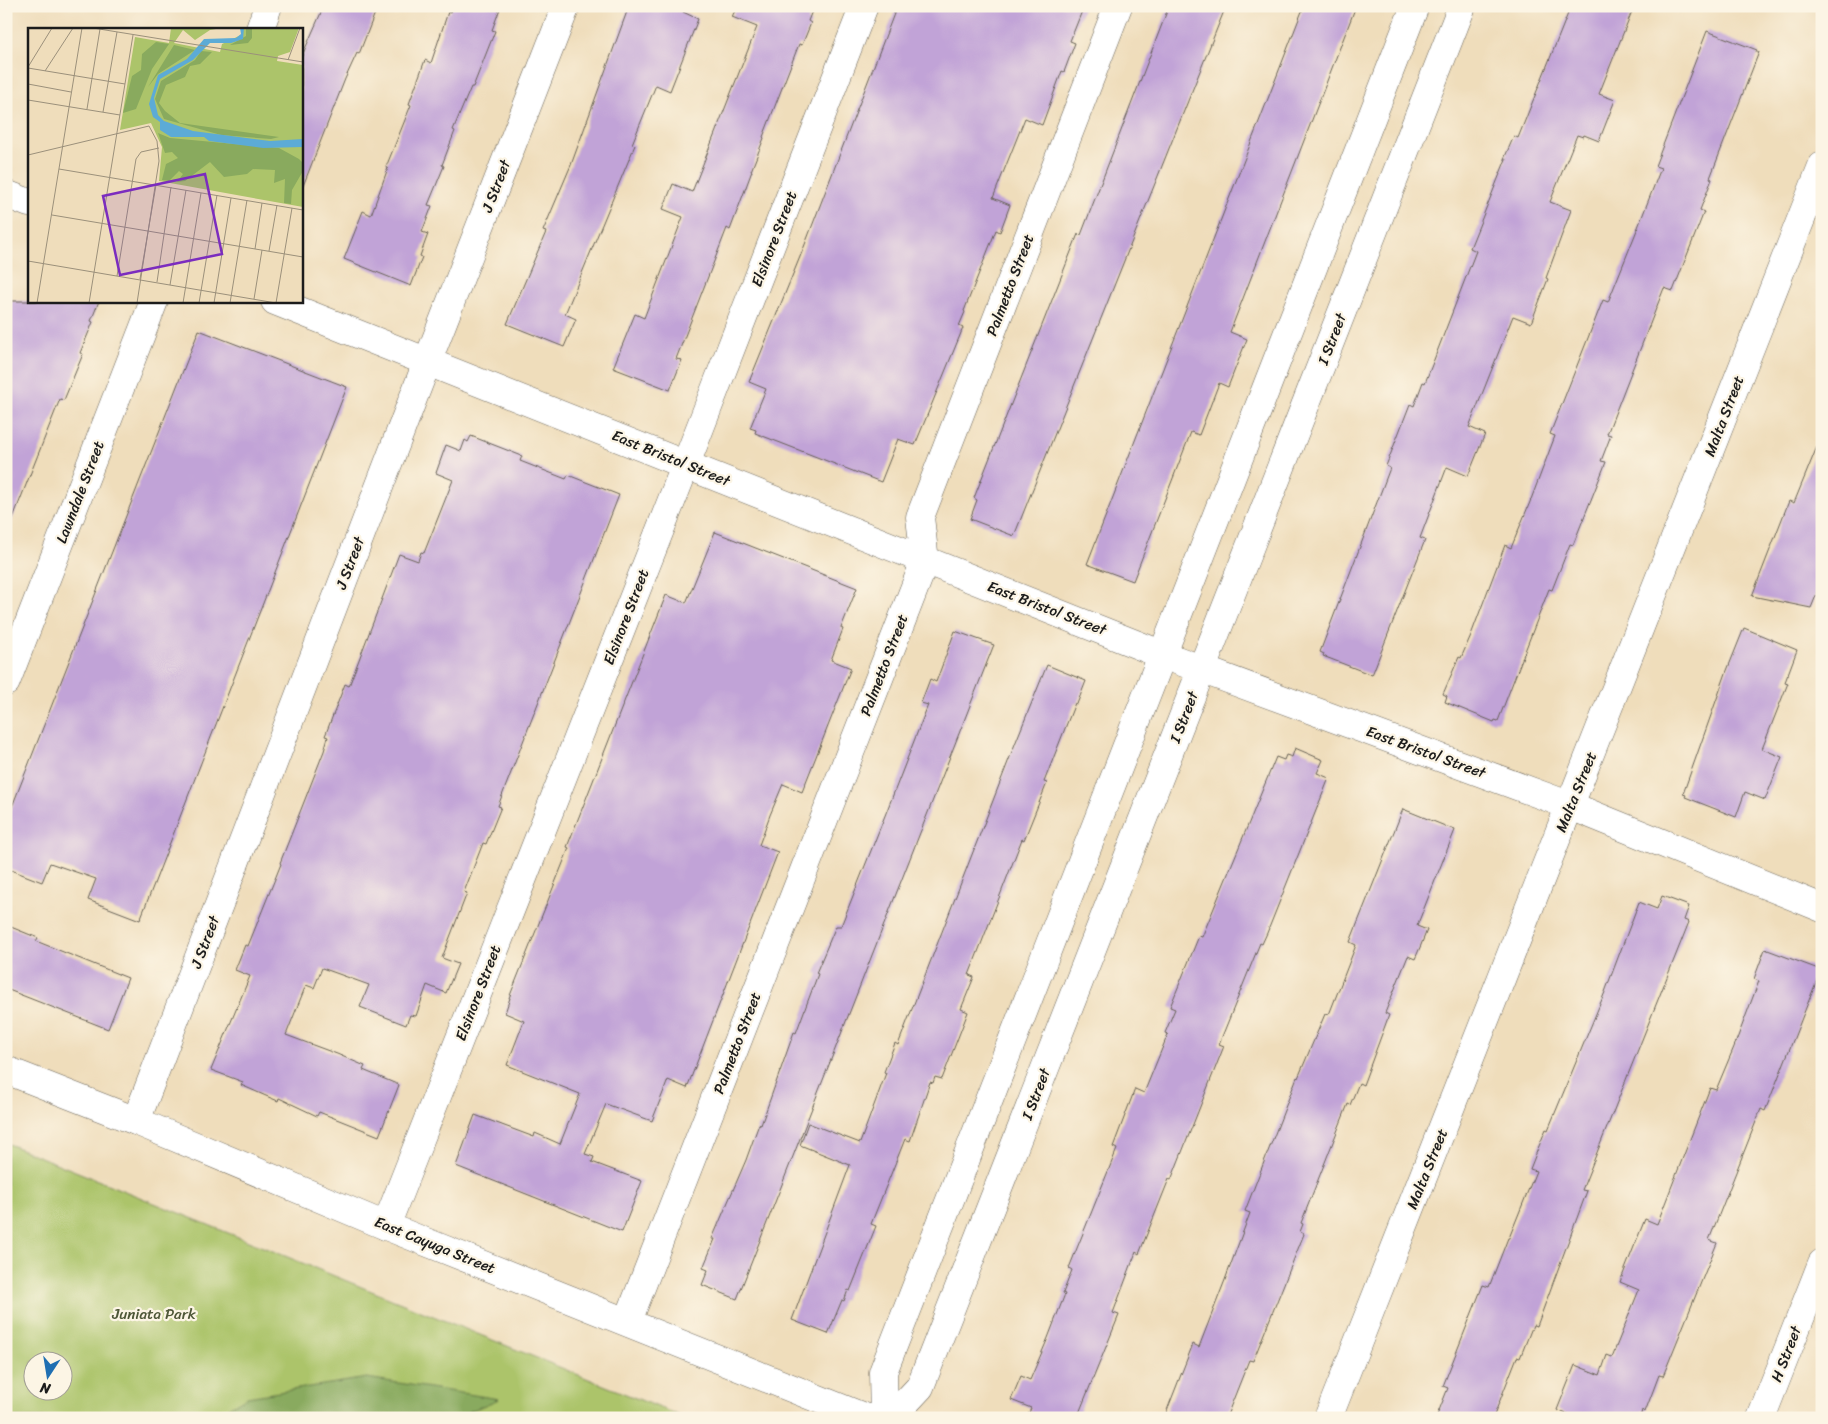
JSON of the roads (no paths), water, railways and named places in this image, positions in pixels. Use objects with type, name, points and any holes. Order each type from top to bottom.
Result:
[{"type":"street","points":[[260,28],[268,6]]},
{"type":"street","name":"J Street","points":[[136,1122],[427,362],[566,6]]},
{"type":"street","name":"Elsinore Street","points":[[386,1226],[864,6]]},
{"type":"street","name":"Palmetto Street","points":[[628,1321],[926,561],[920,517],[1118,6]]},
{"type":"street","points":[[884,1418],[883,1372],[1164,655],[1415,6]]},
{"type":"street","name":"I Street","points":[[891,1418],[920,1387],[1462,6]]},
{"type":"street","name":"Malta Street","points":[[1328,1418],[1822,166]]},
{"type":"street","points":[[6,194],[28,203]]},
{"type":"street","name":"Lawndale Street","points":[[6,682],[154,302]]},
{"type":"street","name":"East Bristol Street","points":[[277,302],[1202,670],[1570,806],[1822,908]]},
{"type":"street","name":"East Cayuga Street","points":[[6,1070],[386,1226],[628,1321],[866,1418]]},
{"type":"street","name":"H Street","points":[[1761,1418],[1822,1263]]},
{"type":"park label","name":"Juniata Park","points":[[154,1314]]}]
